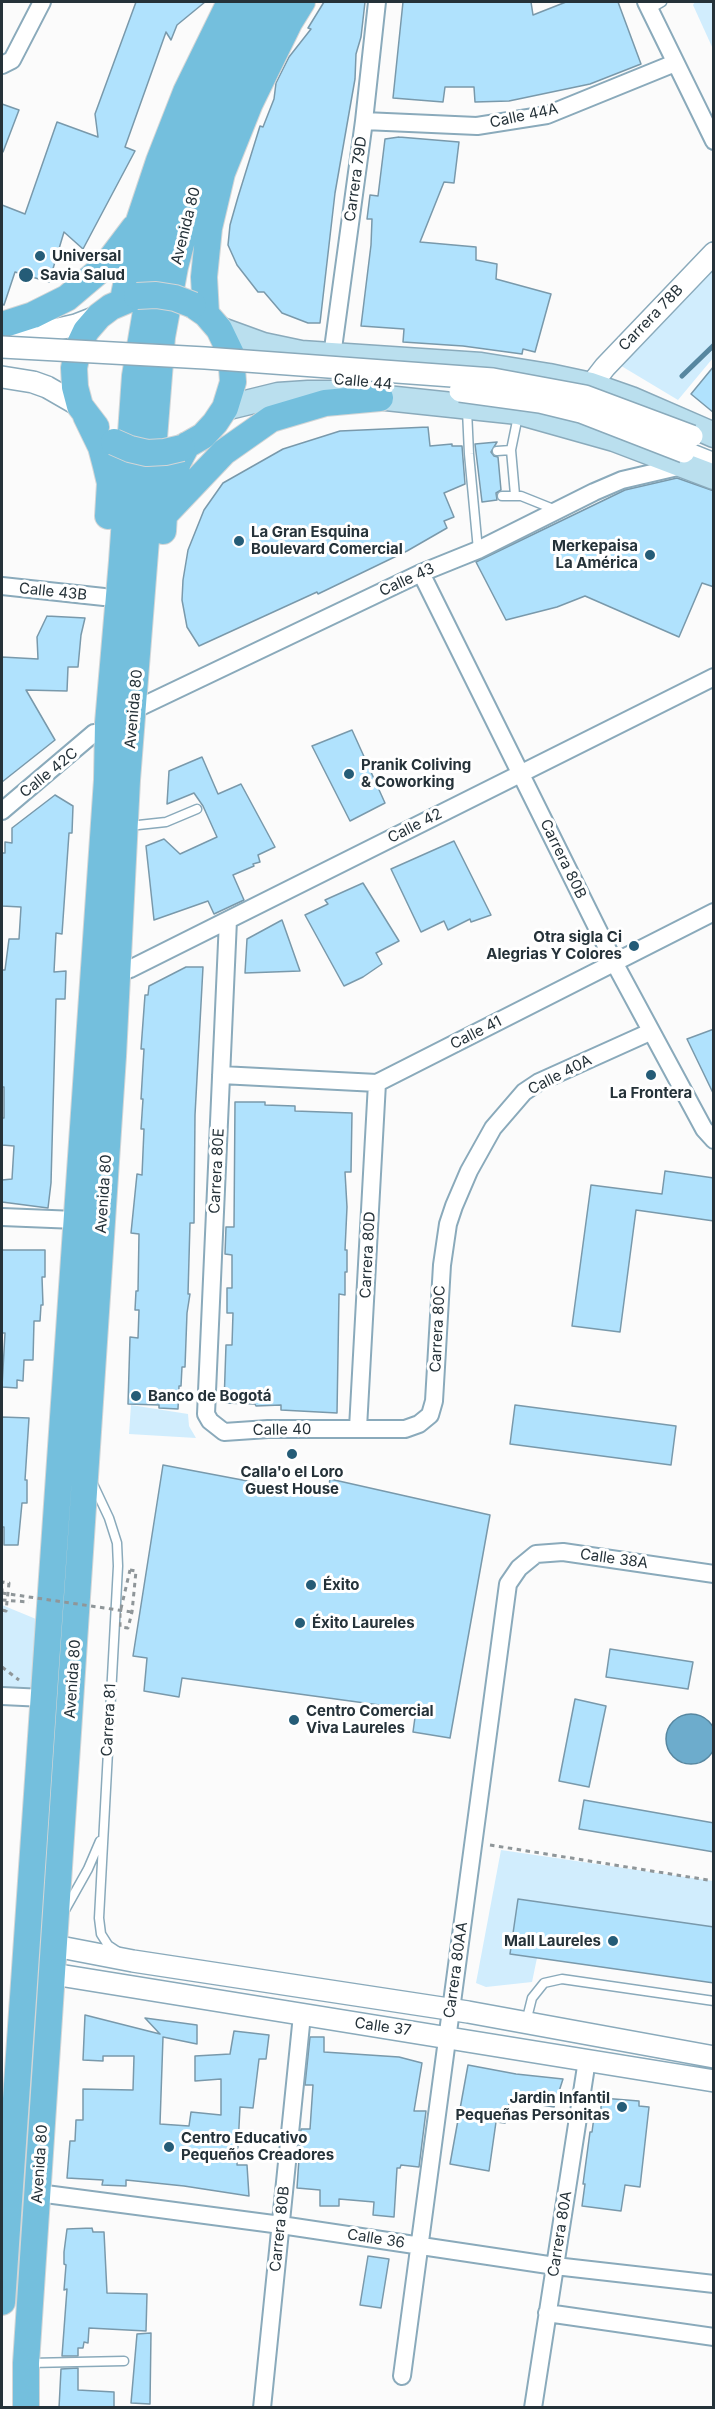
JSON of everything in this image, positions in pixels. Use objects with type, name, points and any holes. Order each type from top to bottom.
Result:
[{"type":"main road","points":[[130,298],[139,221],[186,92],[230,2]]},
{"type":"main road","name":"Avenida 80","points":[[2,2302],[2,2271],[108,764],[108,723],[135,376],[147,296],[166,208],[190,129],[213,75],[254,2]]},
{"type":"main road","name":"Avenida 80","points":[[26,2408],[26,2363],[113,1056],[125,826],[162,336],[175,267],[199,176],[230,96],[279,2]]},
{"type":"main road","points":[[206,316],[204,277],[208,228],[222,173],[250,103],[289,23],[302,2]]},
{"type":"main road","points":[[2,325],[33,315],[67,298],[106,265],[139,221]]},
{"type":"main road","points":[[83,411],[99,431],[114,442],[130,449],[147,453],[165,452],[185,446],[203,436],[225,408],[233,382],[231,354],[206,316],[175,297],[156,295],[130,298],[99,316],[86,331],[78,348],[74,368],[75,387],[83,411],[101,447],[110,483],[94,732],[108,764]]},
{"type":"main road","name":"Calle 44","points":[[206,316],[280,350],[332,356],[481,365],[591,385],[631,399],[693,447],[714,477]]},
{"type":"main road","name":"Calle 44","points":[[225,408],[278,395],[308,393],[380,398],[518,412],[614,439],[693,447]]},
{"type":"main road","points":[[164,515],[224,452],[271,419],[325,403],[380,398]]},
{"type":"main road","points":[[134,710],[153,661],[164,515],[178,462],[185,446]]},
{"type":"street","points":[[2,65],[12,60],[42,2]]},
{"type":"street","name":"Carrera 79D","points":[[332,356],[364,120],[377,2]]},
{"type":"street","points":[[652,4],[675,63],[714,141]]},
{"type":"street","name":"Calle 44A","points":[[364,120],[477,126],[547,115],[675,63]]},
{"type":"street","name":"Carrera 78B","points":[[591,385],[605,367],[714,253]]},
{"type":"street","points":[[2,333],[50,332],[99,316]]},
{"type":"street","name":"Calle 44","points":[[2,347],[205,358],[493,379],[585,396],[693,447],[714,464]]},
{"type":"street","name":"Calle 44","points":[[2,360],[334,379],[483,393],[581,412],[693,447],[714,446]]},
{"type":"street","points":[[2,377],[33,382],[47,387],[83,411]]},
{"type":"street","name":"Calle 43","points":[[134,710],[421,573],[478,550],[556,510],[622,480],[659,470],[693,447]]},
{"type":"street","name":"Carrera 80B","points":[[421,573],[650,1032],[704,1129],[714,1140]]},
{"type":"street","name":"Calle 43B","points":[[2,586],[104,597]]},
{"type":"street","name":"Calle 42","points":[[116,974],[713,679]]},
{"type":"street","name":"Calle 42C","points":[[2,811],[94,732]]},
{"type":"street","name":"Calle 41","points":[[221,1075],[377,1083],[714,912]]},
{"type":"street","name":"Carrera 80E","points":[[210,1421],[206,1414],[228,920]]},
{"type":"street","name":"Calle 40A","points":[[469,1171],[493,1128],[524,1092],[539,1082],[650,1032]]},
{"type":"street","name":"Carrera 80D","points":[[358,1428],[377,1083]]},
{"type":"street","name":"Carrera 80C","points":[[358,1428],[405,1429],[419,1424],[430,1415],[434,1401],[445,1242],[454,1206],[469,1171]]},
{"type":"street","points":[[2,1217],[76,1220]]},
{"type":"street","name":"Calle 40","points":[[210,1421],[224,1432],[358,1428]]},
{"type":"street","name":"Calle 38A","points":[[519,1568],[536,1554],[563,1552],[714,1574]]},
{"type":"street","name":"Carrera 80AA","points":[[402,2376],[508,1584],[519,1568]]},
{"type":"street","points":[[2,1696],[44,1698]]},
{"type":"street","name":"Calle 37","points":[[56,1936],[132,1961],[451,2011],[714,2057]]},
{"type":"street","name":"Calle 37","points":[[53,1974],[714,2081]]},
{"type":"street","name":"Carrera 80B","points":[[262,2408],[302,2015]]},
{"type":"street","name":"Carrera 80A","points":[[532,2408],[587,2060]]},
{"type":"street","name":"Calle 36","points":[[39,2193],[281,2225],[555,2266],[714,2284]]},
{"type":"street","points":[[547,2313],[714,2337]]},
{"type":"lane","points":[[467,406],[477,499],[478,550]]},
{"type":"lane","points":[[515,495],[511,450],[518,412]]},
{"type":"lane","points":[[497,451],[511,450]]},
{"type":"lane","points":[[502,496],[515,495],[556,510]]},
{"type":"lane","points":[[125,826],[166,822],[197,809]]},
{"type":"lane","name":"Carrera 81","points":[[86,1470],[109,1518],[117,1543],[118,1566],[99,1918],[101,1934],[108,1945],[132,1961]]},
{"type":"lane","points":[[56,1936],[102,1837]]},
{"type":"lane","points":[[525,2024],[532,1998],[544,1983],[562,1979],[714,2001]]},
{"type":"lane","points":[[26,2363],[124,2361]]},
{"type":"path","points":[[2,1610],[6,1611],[7,1599],[9,1583],[2,1582],[2,1593],[132,1612]]},
{"type":"path","points":[[2,1600],[41,1604]]},
{"type":"path","points":[[473,1843],[714,1881]]},
{"type":"shaded area","points":[[695,2],[713,2],[713,49],[693,5]]},
{"type":"shaded area","points":[[713,260],[713,358],[678,400],[618,364]]},
{"type":"shaded area","points":[[131,1405],[188,1414],[189,1426],[196,1438],[129,1434]]},
{"type":"shaded area","points":[[2,1605],[36,1619],[33,1690],[2,1689]]},
{"type":"shaded area","points":[[501,1850],[713,1881],[713,1927],[519,1899],[510,1954],[537,1958],[532,1982],[486,1987],[476,1983]]},
{"type":"water","points":[[686,1714],[696,1714],[709,1721],[716,1734],[716,1744],[709,1757],[696,1764],[686,1764],[677,1760],[670,1753],[666,1744],[666,1734],[670,1725],[677,1718]]},
{"type":"building","points":[[136,2],[205,2],[177,25],[171,40],[166,32],[125,147],[135,151],[83,249],[64,232],[49,282],[15,272],[4,305],[2,304],[2,205],[25,214],[57,122],[98,137],[95,114]]},
{"type":"building","points":[[324,2],[365,2],[361,37],[356,54],[355,79],[335,193],[320,323],[308,323],[282,313],[264,292],[258,292],[237,265],[228,245],[230,225],[238,197],[260,126],[263,127],[274,99],[276,83],[289,57],[311,29],[308,28]]},
{"type":"building","points":[[403,2],[531,2],[533,15],[566,2],[618,2],[641,64],[590,84],[509,101],[475,102],[474,87],[445,87],[443,102],[393,98]]},
{"type":"building","points":[[2,104],[19,110],[3,152],[2,152]]},
{"type":"building","points":[[399,137],[459,142],[454,183],[444,182],[420,242],[476,247],[476,260],[497,264],[496,279],[551,294],[535,352],[523,349],[522,354],[463,346],[403,342],[404,329],[361,326],[371,245],[372,219],[367,219],[370,195],[378,196],[385,139]]},
{"type":"building","points":[[714,366],[714,413],[691,394]]},
{"type":"building","points":[[428,427],[430,446],[452,444],[452,446],[462,446],[465,484],[444,493],[454,517],[444,521],[447,528],[407,551],[318,594],[317,592],[199,646],[187,627],[182,600],[183,580],[188,550],[204,510],[223,483],[283,449],[340,431]]},
{"type":"building","points":[[497,442],[491,452],[498,457],[501,490],[496,493],[497,500],[482,502],[475,444]]},
{"type":"building","points":[[677,478],[714,491],[714,587],[702,583],[679,637],[585,596],[557,607],[506,620],[476,562],[625,490]]},
{"type":"building","points":[[47,616],[85,618],[78,667],[68,667],[67,691],[26,690],[55,740],[2,782],[2,657],[38,659],[37,637]]},
{"type":"building","name":"Pranik Coliving & Coworking","points":[[352,730],[385,803],[350,821],[312,746]]},
{"type":"building","points":[[202,757],[218,794],[241,784],[275,847],[258,855],[260,862],[253,864],[254,866],[233,875],[244,900],[214,914],[208,901],[154,920],[146,846],[164,839],[180,854],[217,837],[203,806],[194,793],[167,804],[169,771]]},
{"type":"building","points":[[55,795],[73,806],[62,934],[56,933],[54,972],[66,971],[65,999],[56,999],[51,1183],[48,1208],[2,1202],[2,1180],[12,1179],[14,1146],[2,1145],[4,1087],[2,1087],[2,970],[5,970],[9,939],[19,939],[21,907],[2,906],[2,853],[5,853],[5,842],[12,843],[12,828]]},
{"type":"building","points":[[454,841],[491,915],[471,922],[470,919],[448,930],[444,921],[421,932],[391,869]]},
{"type":"building","points":[[363,883],[399,941],[376,953],[382,964],[344,986],[305,915],[328,904],[325,900]]},
{"type":"building","points":[[282,920],[300,971],[245,973],[247,939]]},
{"type":"building","points":[[186,967],[203,967],[195,1115],[194,1223],[190,1223],[188,1294],[190,1294],[185,1367],[182,1367],[178,1409],[159,1408],[159,1405],[128,1404],[130,1337],[138,1338],[139,1310],[135,1310],[136,1291],[138,1291],[139,1234],[131,1233],[137,1174],[142,1175],[144,1129],[141,1129],[143,1099],[141,1099],[144,1049],[141,1049],[145,995],[148,995],[149,986]]},
{"type":"building","points":[[714,1029],[714,1095],[687,1039]]},
{"type":"building","points":[[235,1102],[265,1102],[265,1105],[295,1106],[295,1111],[352,1113],[351,1172],[345,1172],[347,1272],[345,1272],[345,1295],[339,1294],[337,1413],[281,1410],[281,1405],[256,1406],[255,1404],[224,1403],[226,1345],[232,1345],[233,1313],[227,1313],[227,1288],[232,1288],[232,1255],[225,1254],[226,1227],[234,1227]]},
{"type":"building","points":[[665,1171],[714,1178],[714,1221],[636,1210],[620,1332],[572,1326],[591,1185],[662,1194]]},
{"type":"building","points":[[2,1250],[45,1250],[45,1277],[42,1277],[43,1305],[41,1305],[40,1321],[34,1321],[33,1360],[24,1360],[23,1381],[17,1380],[17,1388],[2,1387],[5,1333],[2,1333]]},
{"type":"building","points":[[515,1405],[676,1426],[671,1465],[510,1444]]},
{"type":"building","points":[[2,1417],[29,1418],[25,1480],[27,1480],[27,1503],[22,1503],[18,1545],[4,1545]]},
{"type":"building","name":"Éxito","points":[[163,1465],[327,1496],[330,1479],[490,1515],[450,1738],[413,1732],[416,1710],[182,1678],[179,1697],[144,1691],[147,1658],[133,1656]]},
{"type":"building","points":[[610,1649],[693,1662],[688,1689],[606,1677]]},
{"type":"building","points":[[575,1699],[606,1706],[589,1787],[559,1781]]},
{"type":"building","points":[[584,1800],[714,1823],[714,1852],[579,1829]]},
{"type":"building","name":"Mall Laureles","points":[[518,1899],[714,1927],[714,1983],[510,1954]]},
{"type":"building","points":[[85,2015],[160,2034],[145,2018],[197,2025],[197,2044],[163,2037],[160,2124],[189,2126],[191,2112],[221,2115],[221,2079],[195,2081],[195,2056],[230,2054],[234,2031],[269,2035],[266,2059],[259,2059],[253,2108],[240,2107],[237,2165],[247,2165],[249,2196],[126,2180],[126,2186],[102,2185],[103,2180],[67,2178],[70,2141],[75,2141],[76,2120],[83,2120],[83,2089],[133,2090],[134,2056],[103,2056],[103,2061],[83,2060]]},
{"type":"building","points":[[310,2037],[324,2037],[324,2052],[399,2057],[422,2063],[414,2111],[426,2111],[419,2167],[401,2165],[397,2168],[394,2217],[373,2215],[374,2202],[339,2199],[339,2206],[320,2206],[320,2190],[297,2188],[301,2129],[310,2129],[313,2085],[305,2085]]},
{"type":"building","points":[[468,2065],[516,2074],[563,2079],[554,2107],[510,2100],[505,2123],[496,2122],[489,2171],[450,2164]]},
{"type":"building","points":[[602,2098],[639,2101],[639,2106],[649,2107],[640,2187],[625,2185],[621,2211],[582,2206],[590,2132],[592,2132],[594,2117],[600,2117]]},
{"type":"building","points":[[92,2228],[93,2232],[104,2232],[107,2293],[147,2294],[146,2331],[89,2328],[88,2343],[84,2342],[83,2348],[78,2348],[78,2356],[62,2356],[67,2289],[64,2290],[66,2265],[64,2264],[64,2252],[67,2229]]},
{"type":"building","points":[[368,2256],[389,2259],[381,2308],[360,2305]]},
{"type":"building","points":[[151,2333],[150,2404],[131,2403],[137,2334]]},
{"type":"building","points":[[78,2368],[78,2390],[114,2392],[114,2408],[59,2408],[61,2369]]},
{"type":"waterway","points":[[682,376],[714,345]]},
{"type":"place","name":"Universal","points":[[40,256]]},
{"type":"place","name":"Savia Salud","points":[[26,275]]},
{"type":"place","name":"La Gran Esquina Boulevard Comercial","points":[[239,541]]},
{"type":"place","name":"Merkepaisa La América","points":[[650,555]]},
{"type":"place","name":"Pranik Coliving & Coworking","points":[[349,774]]},
{"type":"place","name":"Otra sigla Ci Alegrias Y Colores","points":[[634,946]]},
{"type":"place","name":"La Frontera","points":[[651,1075]]},
{"type":"place","name":"Banco de Bogotá","points":[[136,1396]]},
{"type":"place","name":"Calla'o el Loro Guest House","points":[[292,1454]]},
{"type":"place","name":"Éxito","points":[[311,1585]]},
{"type":"place","name":"Éxito Laureles","points":[[300,1623]]},
{"type":"place","name":"Centro Comercial Viva Laureles","points":[[294,1720]]},
{"type":"place","name":"Mall Laureles","points":[[613,1941]]},
{"type":"place","name":"Jardin Infantil Pequeñas Personitas","points":[[622,2107]]},
{"type":"place","name":"Centro Educativo Pequeños Creadores","points":[[169,2147]]}]
